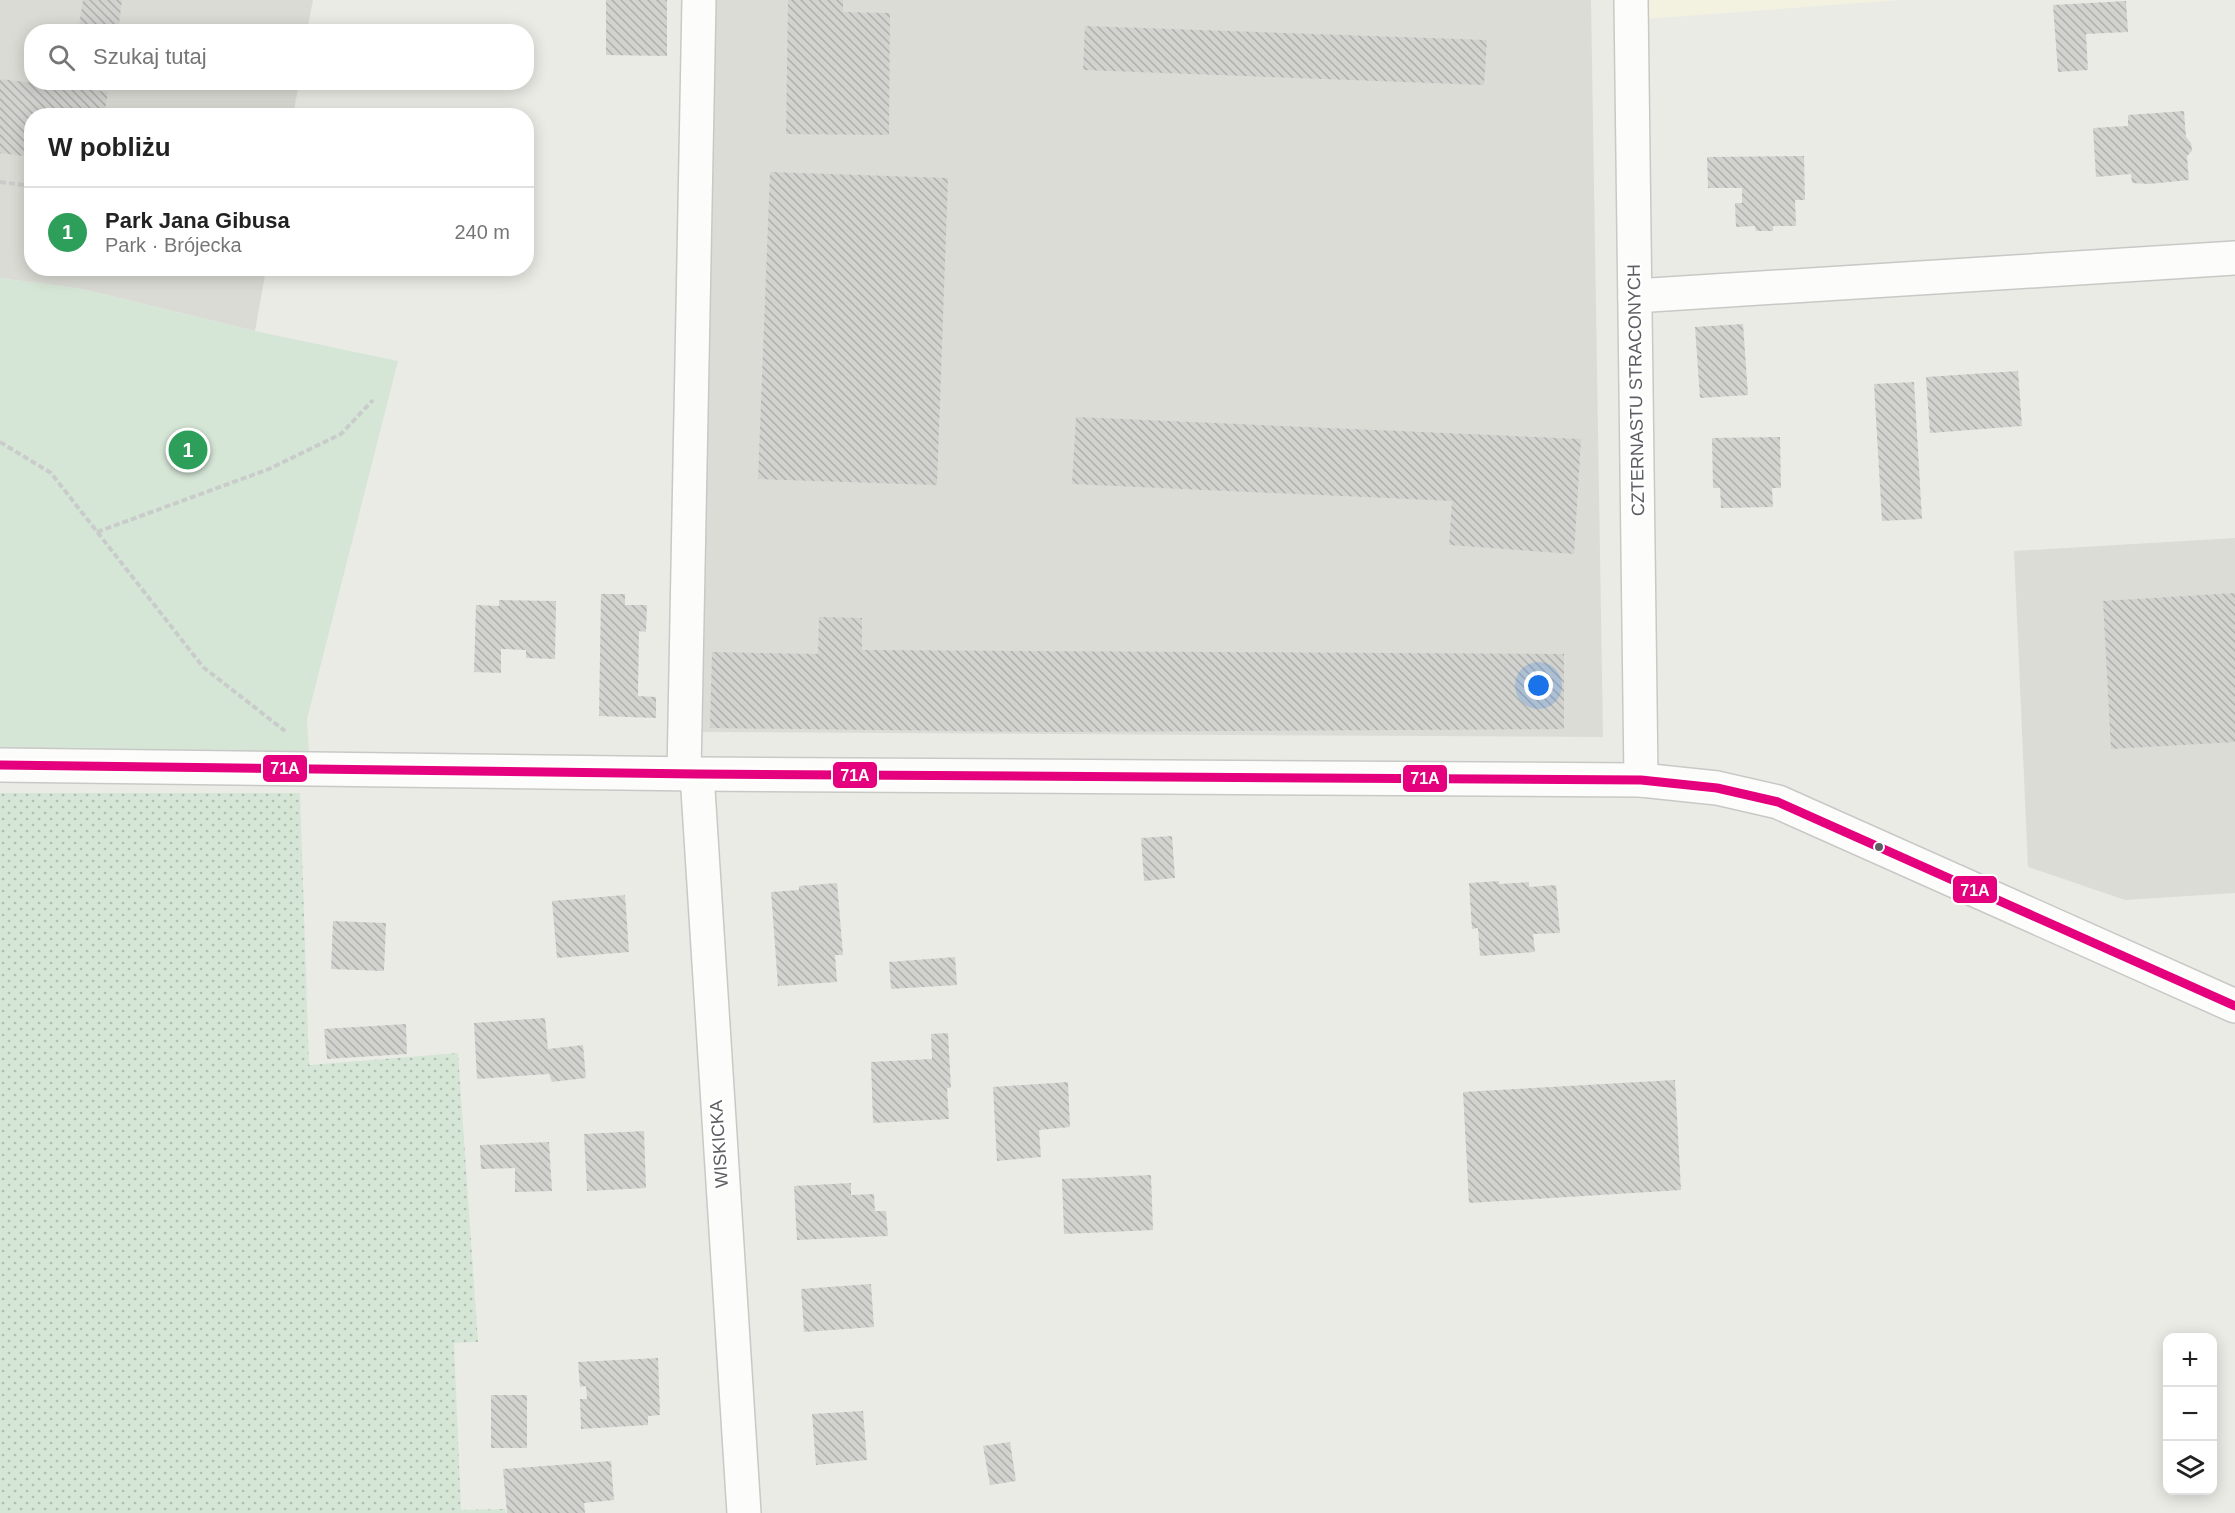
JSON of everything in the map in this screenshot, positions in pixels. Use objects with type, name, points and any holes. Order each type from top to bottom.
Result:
[{"type":"street","name":"WISKICKA","points":[[699,0],[691,774],[744,1513]]},
{"type":"street","name":"CZTERNASTU STRACONYCH","points":[[1631,0],[1641,780]]},
{"type":"street","points":[[1635,296],[2235,258]]},
{"type":"street","points":[[0,765],[691,774],[1641,780],[1717,788],[1778,802],[2235,1006]]},
{"type":"path","points":[[0,182],[24,185]]},
{"type":"path","points":[[97,532],[269,469],[341,434],[373,400]]},
{"type":"path","points":[[0,442],[51,473],[203,667],[283,729],[299,750],[304,769]]},
{"type":"shaded area","points":[[0,0],[313,0],[308,24],[24,24],[24,90],[298,90],[294,108],[24,108],[24,276],[265,276],[255,331],[82,289],[0,278]]},
{"type":"shaded area","points":[[696,0],[1591,0],[1603,737],[698,732]]},
{"type":"shaded area","points":[[1631,0],[1899,0],[1632,20]]},
{"type":"shaded area","points":[[0,278],[82,289],[255,331],[398,361],[307,719],[309,754],[0,750]]},
{"type":"shaded area","points":[[2235,538],[2235,893],[2125,900],[2028,867],[2014,551]]},
{"type":"shaded area","points":[[0,793],[300,793],[309,1065],[458,1053],[478,1342],[454,1343],[461,1510],[505,1509],[506,1513],[0,1513]]},
{"type":"building","points":[[83,0],[122,0],[119,24],[79,24]]},
{"type":"building","points":[[606,0],[667,0],[667,56],[606,55]]},
{"type":"building","points":[[788,0],[843,0],[843,12],[890,13],[889,135],[786,134]]},
{"type":"building","points":[[2126,1],[2128,32],[2086,34],[2088,70],[2058,72],[2053,5]]},
{"type":"building","points":[[1085,26],[1487,40],[1484,85],[1083,70]]},
{"type":"building","points":[[0,79],[24,82],[24,90],[108,92],[105,108],[24,108],[24,156],[0,153]]},
{"type":"building","points":[[2184,111],[2186,137],[2191,143],[2192,151],[2187,156],[2189,180],[2149,184],[2132,183],[2131,174],[2096,177],[2093,128],[2128,126],[2128,115]]},
{"type":"building","points":[[1804,156],[1805,200],[1795,200],[1796,226],[1773,226],[1773,231],[1756,231],[1755,226],[1736,227],[1735,203],[1742,203],[1742,188],[1708,188],[1707,157]]},
{"type":"building","points":[[770,172],[948,178],[937,485],[758,479]]},
{"type":"building","points":[[1743,324],[1748,395],[1700,398],[1695,327]]},
{"type":"building","points":[[2018,371],[2022,426],[1930,433],[1926,377]]},
{"type":"building","points":[[1914,382],[1922,519],[1882,521],[1874,384]]},
{"type":"building","points":[[1076,417],[1581,439],[1574,554],[1449,545],[1452,501],[1072,484]]},
{"type":"building","points":[[1780,437],[1781,488],[1772,488],[1773,507],[1721,508],[1720,488],[1713,488],[1712,438]]},
{"type":"building","points":[[2235,593],[2235,742],[2111,749],[2103,601]]},
{"type":"building","points":[[601,594],[625,594],[625,605],[647,605],[646,632],[639,631],[638,696],[656,697],[656,718],[599,716]]},
{"type":"building","points":[[499,600],[556,601],[555,659],[526,658],[526,650],[501,649],[501,673],[474,672],[476,605],[499,606]]},
{"type":"building","points":[[819,617],[862,618],[862,650],[1564,654],[1564,729],[1048,732],[710,728],[712,652],[818,654]]},
{"type":"building","points":[[1172,836],[1175,878],[1144,881],[1141,838]]},
{"type":"building","points":[[1499,881],[1499,884],[1529,882],[1529,887],[1556,885],[1560,933],[1533,934],[1535,952],[1480,956],[1478,928],[1472,929],[1469,883]]},
{"type":"building","points":[[837,883],[843,955],[835,955],[837,982],[778,986],[771,892],[799,890],[799,886]]},
{"type":"building","points":[[625,895],[629,952],[557,958],[552,901]]},
{"type":"building","points":[[333,921],[386,923],[384,971],[331,969]]},
{"type":"building","points":[[955,957],[957,985],[891,989],[889,962]]},
{"type":"building","points":[[545,1018],[548,1049],[583,1045],[586,1078],[552,1082],[549,1074],[477,1079],[474,1023]]},
{"type":"building","points":[[406,1024],[407,1054],[327,1059],[324,1029]]},
{"type":"building","points":[[948,1033],[951,1088],[947,1088],[949,1119],[873,1123],[871,1062],[932,1059],[931,1034]]},
{"type":"building","points":[[1675,1080],[1681,1190],[1469,1203],[1463,1092]]},
{"type":"building","points":[[1068,1082],[1070,1127],[1039,1130],[1041,1157],[997,1161],[993,1087]]},
{"type":"building","points":[[644,1131],[646,1188],[587,1191],[584,1134]]},
{"type":"building","points":[[549,1142],[552,1191],[515,1192],[515,1168],[481,1169],[480,1145]]},
{"type":"building","points":[[1151,1175],[1153,1230],[1064,1234],[1062,1179]]},
{"type":"building","points":[[851,1183],[851,1195],[874,1194],[875,1211],[886,1211],[888,1236],[797,1240],[794,1186]]},
{"type":"building","points":[[871,1284],[874,1327],[804,1332],[801,1289]]},
{"type":"building","points":[[658,1358],[660,1415],[648,1416],[648,1425],[581,1429],[580,1399],[587,1399],[586,1386],[580,1387],[578,1362]]},
{"type":"building","points":[[491,1395],[527,1395],[527,1448],[491,1448]]},
{"type":"building","points":[[863,1411],[867,1460],[816,1465],[812,1414]]},
{"type":"building","points":[[1010,1442],[1016,1481],[990,1485],[983,1446]]},
{"type":"building","points":[[611,1461],[614,1500],[584,1503],[585,1513],[507,1513],[503,1469]]},
{"type":"transit line","name":"71A","points":[[0,765],[697,774],[1641,780],[1717,788],[1778,802],[2235,1006]]},
{"type":"place","name":"Park Jana Gibusa","points":[[188,450]]}]
